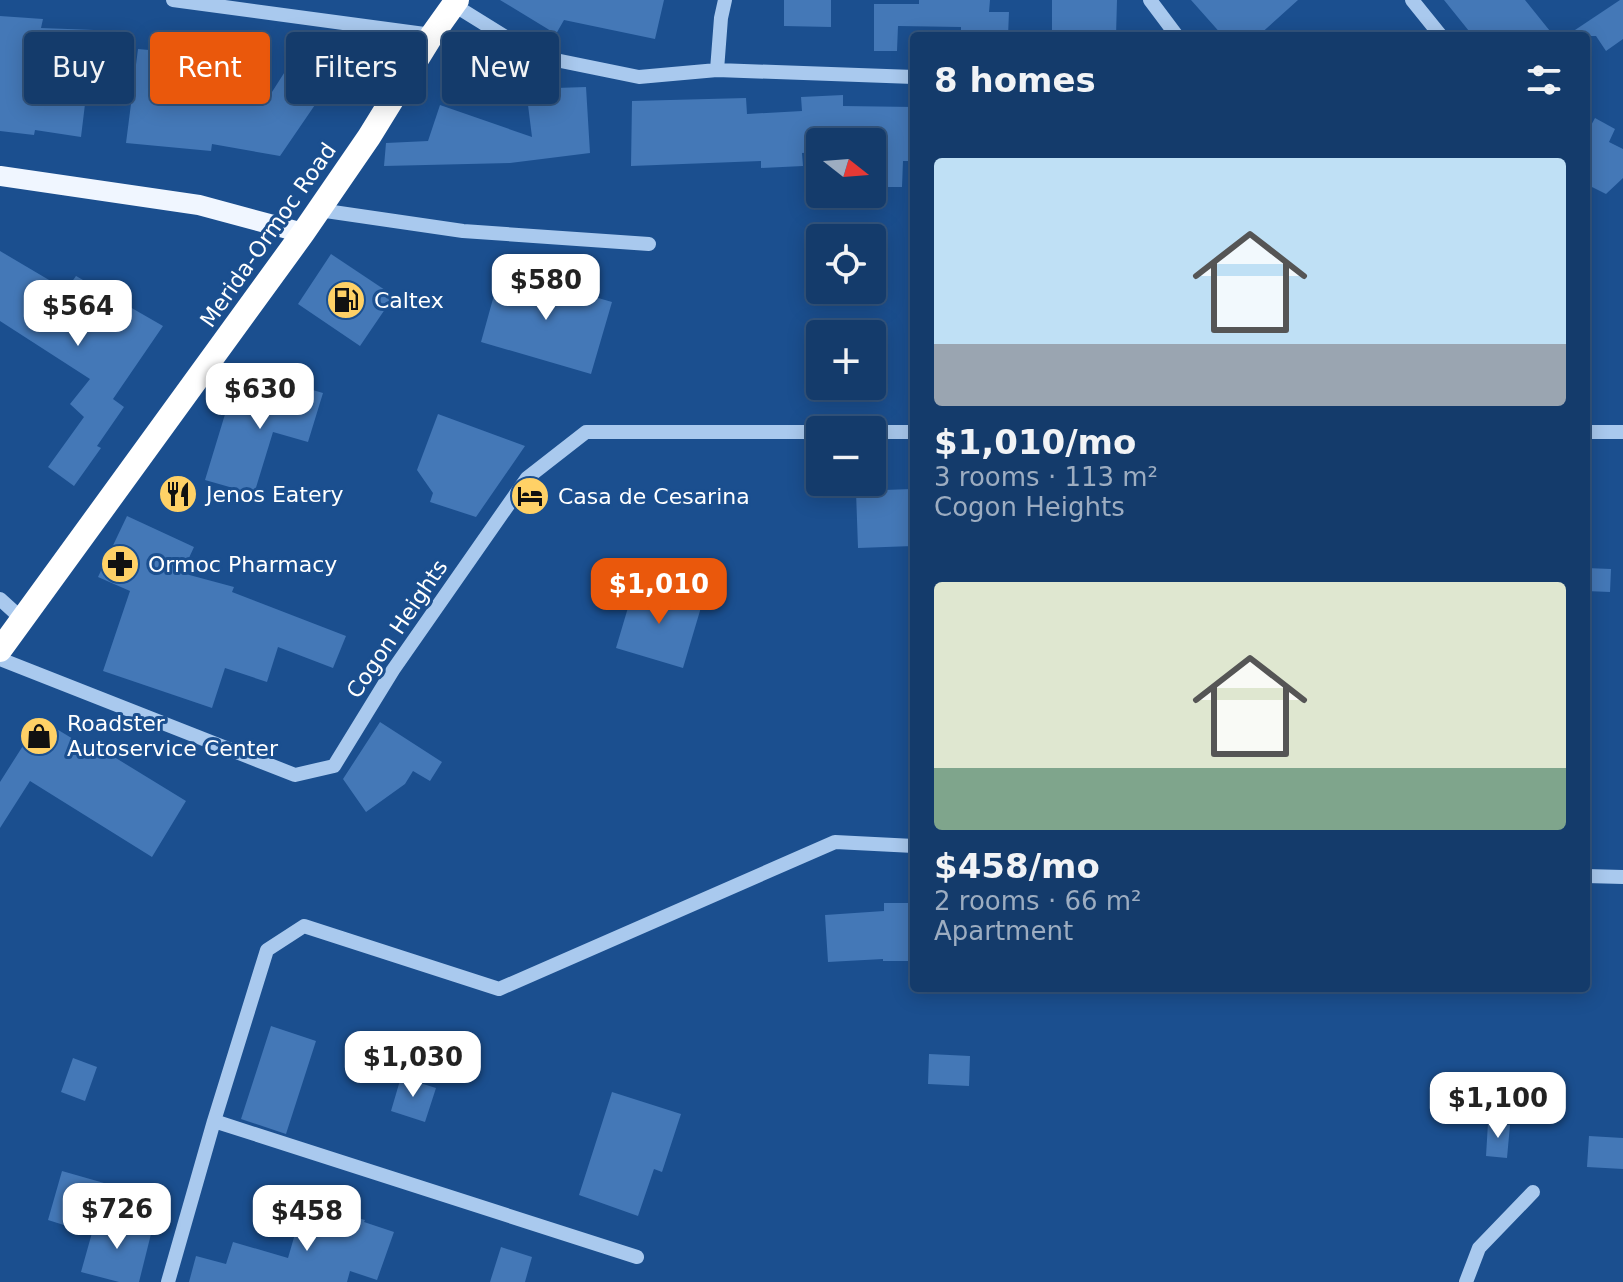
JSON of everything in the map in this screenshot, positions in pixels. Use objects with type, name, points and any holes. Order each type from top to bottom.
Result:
[{"type":"highway","name":"Merida-Ormoc Road","points":[[0,650],[303,233],[455,2]]},
{"type":"main road","points":[[0,176],[199,205],[303,233]]},
{"type":"street","points":[[173,0],[432,35]]},
{"type":"street","points":[[717,70],[725,0]]},
{"type":"street","points":[[1150,0],[1174,32]]},
{"type":"street","points":[[1412,0],[1438,32]]},
{"type":"street","points":[[455,2],[536,56],[639,77],[717,70],[910,77]]},
{"type":"street","points":[[319,210],[463,231],[649,244]]},
{"type":"street","name":"Cogon Heights","points":[[0,659],[295,775],[334,766],[393,670],[527,478],[586,432],[806,432]]},
{"type":"street","points":[[886,432],[910,432]]},
{"type":"street","points":[[1590,432],[1623,432]]},
{"type":"street","points":[[0,599],[22,619]]},
{"type":"street","points":[[168,1282],[267,950],[304,926],[499,989],[835,842],[910,846]]},
{"type":"street","points":[[1590,876],[1623,877]]},
{"type":"street","points":[[214,1121],[637,1257]]},
{"type":"street","points":[[1466,1282],[1479,1248],[1533,1192]]},
{"type":"building","points":[[500,0],[664,0],[655,39],[564,20],[557,32]]},
{"type":"building","points":[[784,0],[831,0],[831,27],[784,26]]},
{"type":"building","points":[[919,0],[990,0],[989,12],[1009,12],[1008,32],[961,32],[961,27],[898,26],[897,51],[874,51],[874,4],[919,4]]},
{"type":"building","points":[[1052,0],[1117,0],[1116,32],[1052,32]]},
{"type":"building","points":[[1191,0],[1298,0],[1262,32],[1219,32]]},
{"type":"building","points":[[1444,0],[1525,0],[1551,32],[1470,32]]},
{"type":"building","points":[[1623,0],[1623,39],[1606,51],[1596,36],[1590,36],[1590,32],[1572,32]]},
{"type":"building","points":[[0,16],[43,19],[41,28],[94,30],[24,32],[24,104],[85,104],[81,137],[35,130],[34,135],[0,131]]},
{"type":"building","points":[[138,49],[150,50],[150,104],[263,106],[270,104],[270,95],[286,70],[286,104],[316,104],[280,156],[212,144],[211,151],[126,143],[131,104],[134,104]]},
{"type":"building","points":[[586,87],[590,153],[510,163],[384,166],[386,143],[428,141],[440,105],[532,137],[528,104],[559,104],[559,88]]},
{"type":"building","points":[[843,95],[843,106],[910,107],[910,161],[903,161],[902,187],[886,187],[886,128],[806,128],[803,166],[761,168],[761,161],[631,166],[632,101],[746,98],[747,114],[802,111],[801,97]]},
{"type":"building","points":[[1595,118],[1615,129],[1609,142],[1623,149],[1623,178],[1606,194],[1590,186],[1590,127]]},
{"type":"building","points":[[0,251],[66,290],[76,276],[163,326],[113,399],[124,407],[97,446],[101,448],[74,486],[48,467],[84,417],[70,404],[90,379],[0,321]]},
{"type":"building","name":"Caltex","points":[[331,254],[394,296],[360,346],[298,304]]},
{"type":"building","points":[[501,270],[612,302],[591,374],[481,342]]},
{"type":"building","points":[[268,377],[323,393],[308,442],[273,432],[254,494],[205,480],[233,388],[261,399]]},
{"type":"building","points":[[438,414],[525,446],[476,517],[430,502],[433,493],[417,470]]},
{"type":"building","points":[[910,489],[910,546],[858,548],[856,496],[886,496],[886,490]]},
{"type":"building","points":[[127,516],[194,547],[182,573],[234,587],[232,592],[346,636],[333,668],[278,647],[267,682],[225,668],[212,708],[103,671],[130,591],[98,577]]},
{"type":"building","points":[[1590,568],[1611,569],[1610,592],[1590,591]]},
{"type":"building","points":[[635,584],[702,604],[683,668],[616,648]]},
{"type":"building","points":[[40,719],[103,757],[106,752],[186,801],[152,857],[30,781],[0,828],[0,782]]},
{"type":"building","points":[[380,722],[442,762],[430,781],[413,771],[405,784],[366,812],[343,779]]},
{"type":"building","points":[[884,903],[910,903],[910,961],[828,962],[825,915],[884,911]]},
{"type":"building","points":[[271,1026],[316,1041],[286,1134],[241,1119]]},
{"type":"building","points":[[929,1054],[970,1056],[969,1086],[928,1084]]},
{"type":"building","points":[[73,1058],[97,1067],[85,1101],[61,1092]]},
{"type":"building","points":[[401,1077],[436,1088],[425,1122],[391,1111]]},
{"type":"building","points":[[612,1092],[681,1114],[662,1172],[654,1169],[638,1216],[579,1195]]},
{"type":"building","points":[[1488,1123],[1510,1125],[1507,1158],[1486,1156]]},
{"type":"building","points":[[1589,1136],[1623,1138],[1623,1169],[1587,1167]]},
{"type":"building","points":[[62,1171],[104,1183],[89,1233],[48,1220]]},
{"type":"building","points":[[304,1203],[365,1220],[394,1232],[377,1280],[350,1271],[347,1282],[189,1282],[196,1256],[226,1264],[233,1242],[288,1258]]},
{"type":"building","points":[[97,1215],[152,1230],[139,1282],[119,1282],[81,1272]]},
{"type":"building","points":[[501,1247],[532,1257],[525,1282],[490,1282]]},
{"type":"place","name":"Caltex","points":[[346,300]]},
{"type":"place","name":"Jenos Eatery","points":[[178,494]]},
{"type":"place","name":"Casa de Cesarina","points":[[530,496]]},
{"type":"place","name":"Ormoc Pharmacy","points":[[120,564]]},
{"type":"place","name":"Roadster Autoservice Center","points":[[39,736]]}]
